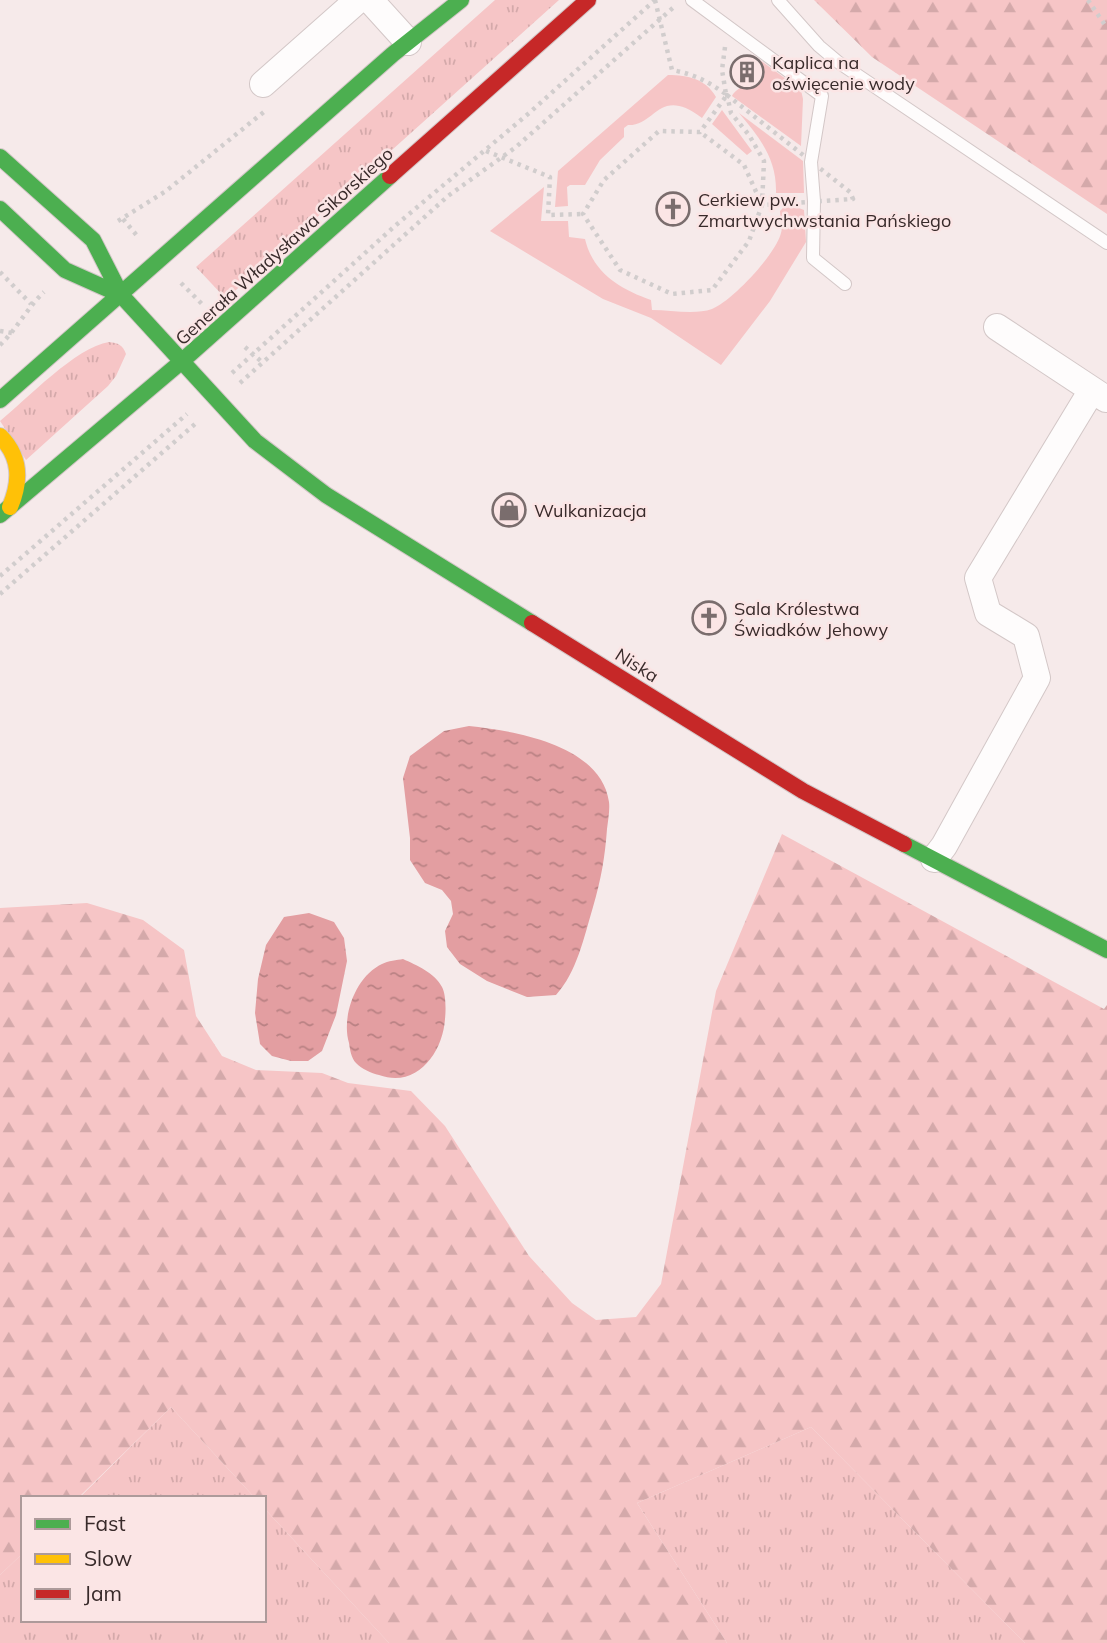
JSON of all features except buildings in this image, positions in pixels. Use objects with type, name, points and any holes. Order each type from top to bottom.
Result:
[{"type":"street","points":[[0,400],[408,42],[461,0]]},
{"type":"street","name":"Generała Władysława Sikorskiego","points":[[5,511],[181,362],[588,0]]},
{"type":"street","points":[[263,84],[369,1],[408,42]]},
{"type":"street","points":[[0,157],[93,240],[121,295]]},
{"type":"street","points":[[0,209],[65,270],[121,295]]},
{"type":"street","name":"Niska","points":[[121,295],[256,441],[326,495],[803,791],[1107,950]]},
{"type":"street","points":[[934,859],[944,846],[1037,678],[1026,636],[988,612],[978,578],[1100,395],[997,327]]},
{"type":"street","points":[[0,436],[14,456],[19,473],[17,491],[5,511]]},
{"type":"lane","points":[[692,0],[822,96],[811,162],[814,201],[813,258],[845,284]]},
{"type":"lane","points":[[778,0],[819,46],[838,62],[1107,243]]},
{"type":"path","points":[[0,594],[214,398],[396,225],[485,151],[655,0],[672,70],[705,80],[727,95],[850,192],[853,199]]},
{"type":"path","points":[[0,576],[214,398],[448,196],[502,158],[682,0]]},
{"type":"path","points":[[1088,0],[1107,28]]},
{"type":"path","points":[[583,214],[620,270],[672,294],[712,290],[749,241],[762,205],[764,161],[749,135],[731,113],[722,70],[725,47],[734,32]]},
{"type":"path","points":[[700,132],[727,95]]},
{"type":"path","points":[[583,214],[604,180],[659,131],[700,132],[744,165],[762,205]]},
{"type":"path","points":[[485,151],[550,177],[548,215],[583,214]]},
{"type":"path","points":[[123,219],[137,235]]},
{"type":"path","points":[[0,272],[31,304],[13,333],[0,345]]},
{"type":"path","points":[[0,331],[13,333]]},
{"type":"green space","points":[[495,0],[559,0],[226,299],[196,267]]},
{"type":"green space","points":[[814,0],[1107,0],[1107,214],[872,57]]},
{"type":"green space","points":[[753,55],[801,90],[801,146],[732,96],[758,75]]},
{"type":"green space","points":[[668,75],[696,79],[712,91],[716,97],[702,118],[676,105],[667,106],[637,124],[628,125],[624,128],[624,137],[600,160],[585,185],[567,187],[568,206],[555,207],[558,171]]},
{"type":"green space","points":[[722,110],[752,151],[747,155],[712,124]]},
{"type":"green space","points":[[739,113],[803,161],[804,193],[776,193],[774,170],[766,150]]},
{"type":"green space","points":[[544,187],[541,221],[568,221],[569,237],[585,239],[601,270],[629,291],[651,300],[652,310],[705,311],[731,297],[771,253],[782,231],[780,211],[783,208],[796,207],[804,210],[806,242],[770,301],[721,365],[651,318],[603,299],[490,231]]},
{"type":"green space","points":[[109,342],[120,345],[126,354],[116,376],[26,460],[0,421],[67,363],[96,346]]},
{"type":"green space","points":[[782,834],[1104,1009],[1107,1005],[1107,1643],[1025,1643],[811,1427],[637,1503],[727,1643],[389,1643],[266,1510],[266,1496],[253,1496],[171,1407],[80,1496],[21,1496],[21,1555],[0,1575],[0,908],[87,903],[143,920],[184,950],[196,1016],[222,1056],[256,1070],[322,1073],[348,1083],[411,1091],[445,1126],[529,1256],[572,1303],[596,1320],[636,1317],[661,1284],[716,991]]},
{"type":"green space","points":[[171,1407],[253,1496],[81,1496]]},
{"type":"green space","points":[[811,1427],[1025,1643],[727,1643],[637,1503]]},
{"type":"green space","points":[[266,1510],[389,1643],[0,1643],[0,1575],[21,1555],[21,1622],[266,1622]]},
{"type":"water","points":[[469,726],[510,732],[554,744],[574,754],[590,767],[603,783],[609,802],[609,816],[596,897],[575,965],[556,995],[527,997],[487,981],[460,964],[447,947],[445,931],[453,914],[451,901],[442,890],[425,883],[410,860],[403,778],[410,756],[444,731]]},
{"type":"water","points":[[309,913],[334,922],[344,938],[347,961],[336,1015],[322,1051],[308,1061],[291,1061],[272,1056],[260,1044],[255,1013],[258,979],[266,945],[284,917]]},
{"type":"water","points":[[403,959],[425,970],[439,982],[444,994],[445,1015],[439,1044],[426,1065],[405,1077],[393,1078],[370,1072],[354,1061],[347,1021],[353,998],[365,978],[382,964]]},
{"type":"traffic: fast","points":[[0,400],[393,54],[461,0]]},
{"type":"traffic: fast","points":[[0,157],[93,240],[121,295],[255,441],[326,495],[532,623]]},
{"type":"traffic: fast","points":[[0,515],[181,362],[390,176]]},
{"type":"traffic: fast","points":[[0,209],[65,270],[121,295]]},
{"type":"traffic: fast","points":[[904,844],[1107,950]]},
{"type":"traffic: slow","points":[[0,436],[12,452],[17,470],[16,488],[10,507]]},
{"type":"traffic: jam","points":[[390,176],[588,0]]},
{"type":"traffic: jam","points":[[532,623],[803,791],[904,844]]},
{"type":"place","name":"Kaplica na oświęcenie wody","points":[[747,72]]},
{"type":"place","name":"Cerkiew pw. Zmartwychwstania Pańskiego","points":[[673,209]]},
{"type":"place","name":"Wulkanizacja","points":[[509,510]]},
{"type":"place","name":"Sala Królestwa Świadków Jehowy","points":[[709,618]]}]
